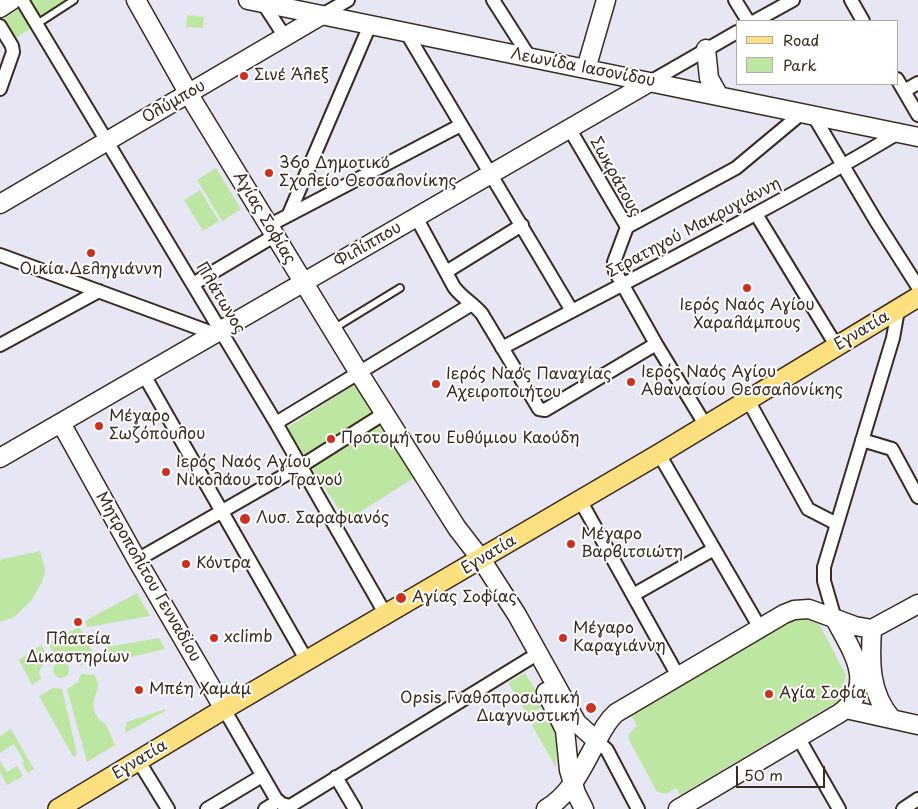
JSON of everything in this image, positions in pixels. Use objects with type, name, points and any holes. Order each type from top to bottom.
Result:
[{"type":"main road","points":[[0,8],[12,0]]},
{"type":"main road","name":"Αγίας Σοφίας","points":[[136,0],[188,94],[271,231],[468,543],[565,730],[573,784],[578,800],[584,809]]},
{"type":"main road","points":[[586,68],[606,0]]},
{"type":"main road","name":"Λεωνίδα Ιασονίδου","points":[[257,1],[322,16],[586,68],[918,137]]},
{"type":"main road","name":"Ολύμπου","points":[[0,204],[322,16]]},
{"type":"main road","points":[[706,49],[709,78],[719,96]]},
{"type":"main road","name":"Φιλίππου","points":[[0,458],[650,82]]},
{"type":"main road","name":"Εγνατία","points":[[58,809],[78,804],[138,760],[477,562],[918,297]]},
{"type":"main road","name":"Μητροπολίτου Γενναδίου","points":[[61,423],[137,560],[224,709]]},
{"type":"main road","name":"Αγίας Σοφίας","points":[[477,562],[517,615],[577,723],[597,741]]},
{"type":"main road","points":[[546,809],[561,798],[573,784],[606,724],[616,713],[789,612],[801,608],[812,610],[862,628],[872,629],[918,604]]},
{"type":"main road","points":[[678,809],[846,708],[856,694],[860,672],[855,657],[835,619]]},
{"type":"main road","points":[[872,629],[871,663],[875,690],[881,705],[892,719]]},
{"type":"main road","points":[[846,708],[918,725]]},
{"type":"street","name":"Πλάτωνος","points":[[22,0],[193,284],[218,332],[302,466],[386,615]]},
{"type":"street","name":"Ολύμπου","points":[[322,16],[348,0]]},
{"type":"street","points":[[493,0],[530,58]]},
{"type":"street","points":[[734,0],[747,20]]},
{"type":"street","points":[[757,20],[793,0]]},
{"type":"street","points":[[851,0],[862,20]]},
{"type":"street","points":[[257,1],[285,37]]},
{"type":"street","points":[[290,214],[345,94],[370,25]]},
{"type":"street","points":[[0,26],[12,46],[12,52],[0,89]]},
{"type":"street","points":[[406,32],[572,310]]},
{"type":"street","name":"Φιλίππου","points":[[650,82],[736,33]]},
{"type":"street","points":[[898,81],[918,115]]},
{"type":"street","points":[[904,91],[918,83]]},
{"type":"street","points":[[627,227],[736,168],[808,114],[843,166],[918,287]]},
{"type":"street","points":[[193,284],[271,231],[290,214],[461,125]]},
{"type":"street","name":"Σωκράτους","points":[[569,128],[627,227],[614,262],[614,268],[656,344],[706,426]]},
{"type":"street","name":"Στρατηγού Μακρυγιάννη","points":[[502,348],[756,214],[898,133]]},
{"type":"street","points":[[756,214],[836,347]]},
{"type":"street","points":[[416,217],[458,293],[482,314],[534,402],[541,410],[545,410],[656,344]]},
{"type":"street","points":[[446,272],[522,225]]},
{"type":"street","points":[[0,255],[218,332]]},
{"type":"street","points":[[0,345],[99,291]]},
{"type":"street","points":[[276,423],[472,304]]},
{"type":"street","points":[[835,619],[823,574],[893,338],[898,310]]},
{"type":"street","points":[[144,375],[307,661]]},
{"type":"street","points":[[748,400],[808,509],[837,524]]},
{"type":"street","points":[[137,560],[302,466],[385,413]]},
{"type":"street","points":[[862,440],[892,449],[918,497]]},
{"type":"street","points":[[658,454],[760,628]]},
{"type":"street","points":[[580,500],[678,676]]},
{"type":"street","points":[[633,595],[714,549]]},
{"type":"street","points":[[265,809],[281,803],[291,805],[529,659]]},
{"type":"street","name":"Μητροπολίτου Γενναδίου","points":[[224,709],[262,776],[281,803]]},
{"type":"street","points":[[798,737],[839,809]]},
{"type":"street","name":"Αγίας Σοφίας","points":[[597,741],[607,750],[638,809]]},
{"type":"street","points":[[138,760],[168,809]]},
{"type":"street","points":[[207,809],[262,776]]},
{"type":"street","points":[[336,777],[355,809]]},
{"type":"street","points":[[903,809],[918,799]]},
{"type":"lane","points":[[37,24],[74,0]]},
{"type":"lane","points":[[332,330],[400,288]]},
{"type":"green space","points":[[32,0],[73,0],[13,40],[2,20]]},
{"type":"green space","points":[[187,15],[204,17],[203,28],[186,27]]},
{"type":"green space","points":[[216,168],[241,209],[222,221],[197,180]]},
{"type":"green space","points":[[200,190],[219,221],[203,231],[184,200]]},
{"type":"green space","points":[[355,384],[414,478],[346,521],[287,428]]},
{"type":"green space","points":[[40,551],[45,570],[43,580],[31,601],[14,617],[0,622],[0,561]]},
{"type":"green space","points":[[137,593],[150,616],[87,627],[85,621]]},
{"type":"green space","points":[[796,616],[819,624],[846,675],[840,700],[680,795],[676,788],[666,794],[657,792],[629,740],[629,734],[637,726],[631,715]]},
{"type":"green space","points":[[79,627],[95,656],[81,666],[66,652],[58,651],[53,653],[48,643]]},
{"type":"green space","points":[[159,638],[165,649],[109,662],[107,647]]},
{"type":"green space","points":[[41,645],[47,655],[39,672],[41,679],[32,685],[19,660]]},
{"type":"green space","points":[[58,662],[64,662],[69,667],[67,676],[58,678],[53,673],[53,667]]},
{"type":"green space","points":[[525,673],[545,705],[528,715],[508,683]]},
{"type":"green space","points":[[81,674],[94,675],[97,680],[98,688],[94,700],[95,713],[107,727],[115,745],[87,762],[67,689],[78,682]]},
{"type":"green space","points":[[53,688],[62,689],[77,754],[74,758],[39,696]]},
{"type":"green space","points":[[165,709],[165,711],[125,733],[127,722]]},
{"type":"green space","points":[[549,713],[556,740],[556,768],[532,725]]},
{"type":"green space","points":[[11,729],[34,769],[28,773],[22,763],[24,761],[14,744],[0,753],[0,736]]},
{"type":"green space","points":[[0,761],[7,772],[17,766],[23,776],[7,785],[0,772]]},
{"type":"place","name":"Σινέ Άλεξ","points":[[244,76]]},
{"type":"place","name":"36ο Δημοτικό Σχολείο Θεσσαλονίκης","points":[[269,173]]},
{"type":"place","name":"Οικία Δεληγιάννη","points":[[91,253]]},
{"type":"place","name":"Ιερός Ναός Αγίου Χαραλάμπους","points":[[747,288]]},
{"type":"place","name":"Ιερός Ναός Αγίου Αθανασίου Θεσσαλονίκης","points":[[631,382]]},
{"type":"place","name":"Ιερός Ναός Παναγίας Αχειροποιήτου","points":[[436,384]]},
{"type":"place","name":"Μέγαρο Σωζόπουλου","points":[[99,426]]},
{"type":"place","name":"Προτομή του Ευθύμιου Καούδη","points":[[331,439]]},
{"type":"place","name":"Ιερός Ναός Αγίου Νικολάου του Τρανού","points":[[166,472]]},
{"type":"place","name":"Λυσ. Σαραφιανός","points":[[245,519]]},
{"type":"place","name":"Μέγαρο Βαρβιτσιώτη","points":[[571,544]]},
{"type":"place","name":"Κόντρα","points":[[186,564]]},
{"type":"place","name":"Αγίας Σοφίας","points":[[401,598]]},
{"type":"place","name":"Πλατεία Δικαστηρίων","points":[[78,622]]},
{"type":"place","name":"xclimb","points":[[214,638]]},
{"type":"place","name":"Μέγαρο Καραγιάννη","points":[[563,638]]},
{"type":"place","name":"Μπέη Χαμάμ","points":[[139,690]]},
{"type":"place","name":"Αγία Σοφία","points":[[769,694]]},
{"type":"place","name":"Opsis Γναθοπροσωπική Διαγνωστική","points":[[591,708]]}]
